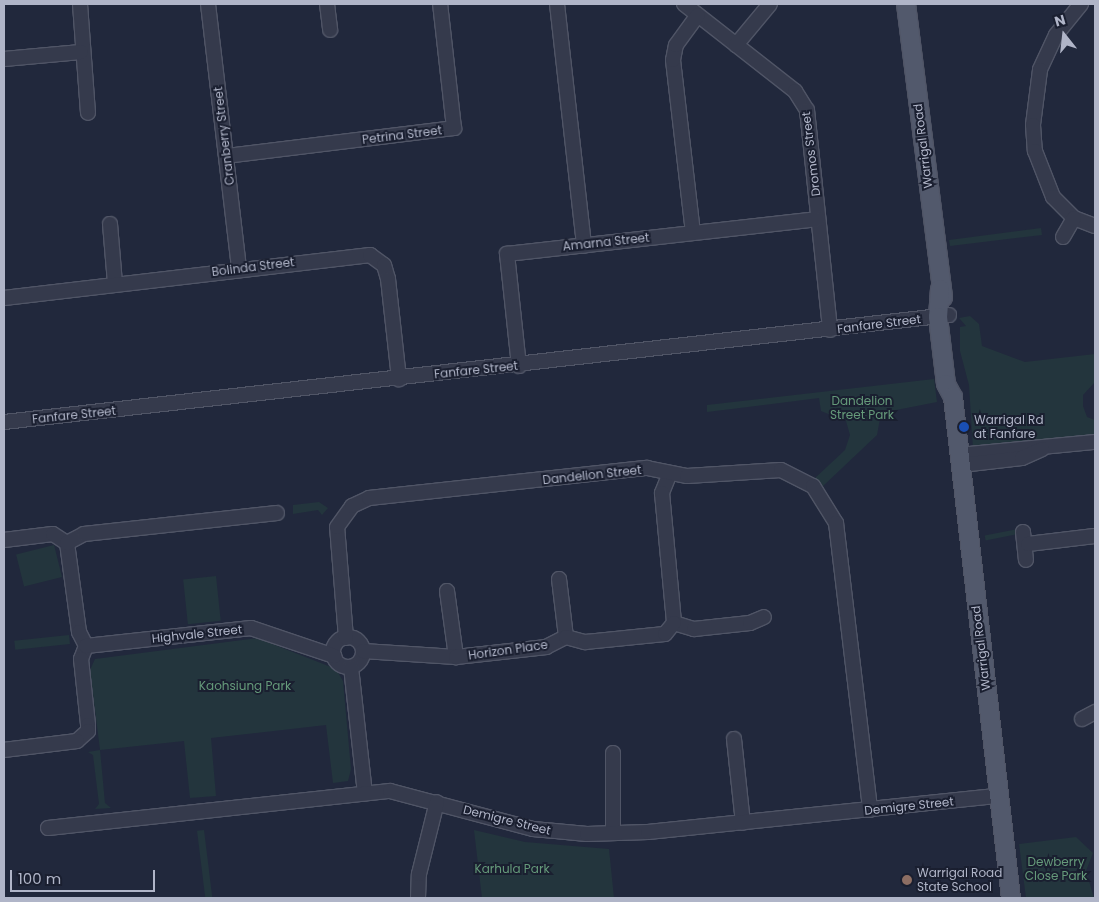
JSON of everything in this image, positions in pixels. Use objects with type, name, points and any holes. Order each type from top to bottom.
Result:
[{"type":"main road","name":"Warrigal Road","points":[[906,4],[943,316],[946,384],[953,397],[1011,898]]},
{"type":"street","points":[[80,4],[81,52],[88,113]]},
{"type":"street","name":"Cranberry Street","points":[[208,4],[240,269]]},
{"type":"street","points":[[326,4],[330,30]]},
{"type":"street","name":"Petrina Street","points":[[226,156],[454,128],[440,4]]},
{"type":"street","points":[[558,4],[584,245]]},
{"type":"street","name":"Dromos Street","points":[[684,4],[802,99],[807,110],[830,330]]},
{"type":"street","points":[[736,45],[770,4]]},
{"type":"street","points":[[1081,4],[1045,58],[1034,96],[1033,125],[1041,172],[1053,197],[1074,218],[1095,226]]},
{"type":"street","points":[[693,233],[673,60],[676,45],[698,15]]},
{"type":"street","points":[[4,60],[81,52]]},
{"type":"street","name":"Amarna Street","points":[[519,366],[507,254],[818,218]]},
{"type":"street","points":[[1063,236],[1074,218]]},
{"type":"street","points":[[110,224],[115,283]]},
{"type":"street","name":"Bolinda Street","points":[[4,295],[357,255],[379,258],[388,279],[399,379]]},
{"type":"street","name":"Fanfare Street","points":[[4,422],[519,366],[943,316]]},
{"type":"street","points":[[960,460],[1022,458],[1045,448],[1095,442]]},
{"type":"street","name":"Dandelion Street","points":[[346,638],[335,542],[340,519],[352,506],[369,498],[647,468],[687,476],[780,470],[813,486],[831,509],[840,541],[870,810]]},
{"type":"street","points":[[559,579],[566,637],[586,642],[665,634],[674,623],[662,493],[670,473]]},
{"type":"street","points":[[67,543],[84,534],[277,512]]},
{"type":"street","points":[[4,540],[52,534],[67,543]]},
{"type":"street","points":[[1026,560],[1025,538],[1095,536]]},
{"type":"street","points":[[4,750],[71,743],[88,732],[82,658],[86,646],[79,632],[67,543]]},
{"type":"street","points":[[447,591],[456,657]]},
{"type":"street","points":[[674,623],[694,629],[764,617]]},
{"type":"street","name":"Highvale Street","points":[[86,646],[251,628],[334,656]]},
{"type":"street","name":"Horizon Place","points":[[363,651],[456,657],[546,647],[566,637]]},
{"type":"street","points":[[346,638],[358,641],[363,651],[360,662],[351,667],[342,666],[334,656],[336,644],[346,638]]},
{"type":"street","points":[[351,667],[365,793]]},
{"type":"street","points":[[734,739],[743,823]]},
{"type":"street","points":[[613,753],[614,833]]},
{"type":"street","name":"Demigre Street","points":[[48,828],[390,791],[533,828],[614,833],[743,823],[998,796]]},
{"type":"street","points":[[418,898],[419,874],[437,802]]},
{"type":"green space","points":[[1041,228],[1042,235],[950,246],[949,240]]},
{"type":"green space","points":[[970,316],[979,324],[982,346],[1025,362],[1095,354],[1095,382],[1083,395],[1083,406],[1087,417],[1095,420],[1095,435],[973,449],[969,385],[960,351],[960,327],[966,326],[959,318]]},
{"type":"green space","name":"Dandelion Street Park","points":[[934,379],[937,402],[881,413],[877,435],[822,487],[814,479],[845,450],[850,435],[846,421],[821,411],[819,398],[707,412],[707,405]]},
{"type":"green space","points":[[319,502],[328,508],[322,515],[318,510],[293,514],[293,505]]},
{"type":"green space","points":[[1018,529],[1019,534],[986,540],[985,535]]},
{"type":"green space","points":[[54,545],[62,577],[24,586],[16,554]]},
{"type":"green space","points":[[216,576],[221,621],[188,624],[183,579]]},
{"type":"green space","points":[[69,635],[70,644],[15,650],[14,641]]},
{"type":"green space","name":"Kaohsiung Park","points":[[257,638],[336,669],[343,681],[351,769],[348,781],[333,783],[326,725],[211,738],[216,796],[190,798],[184,741],[100,750],[90,670],[95,659]]},
{"type":"green space","points":[[100,750],[105,803],[111,808],[95,809],[99,804],[93,755],[88,752]]},
{"type":"green space","points":[[204,830],[212,897],[205,898],[197,831]]},
{"type":"green space","name":"Karhula Park","points":[[474,830],[525,842],[609,849],[614,898],[482,898]]},
{"type":"green space","name":"Dewberry Close Park","points":[[1076,837],[1093,853],[1086,871],[1094,898],[1026,898],[1019,844]]},
{"type":"place","name":"Warrigal Rd at Fanfare","points":[[964,427]]},
{"type":"place","name":"Warrigal Road State School","points":[[907,880]]}]
